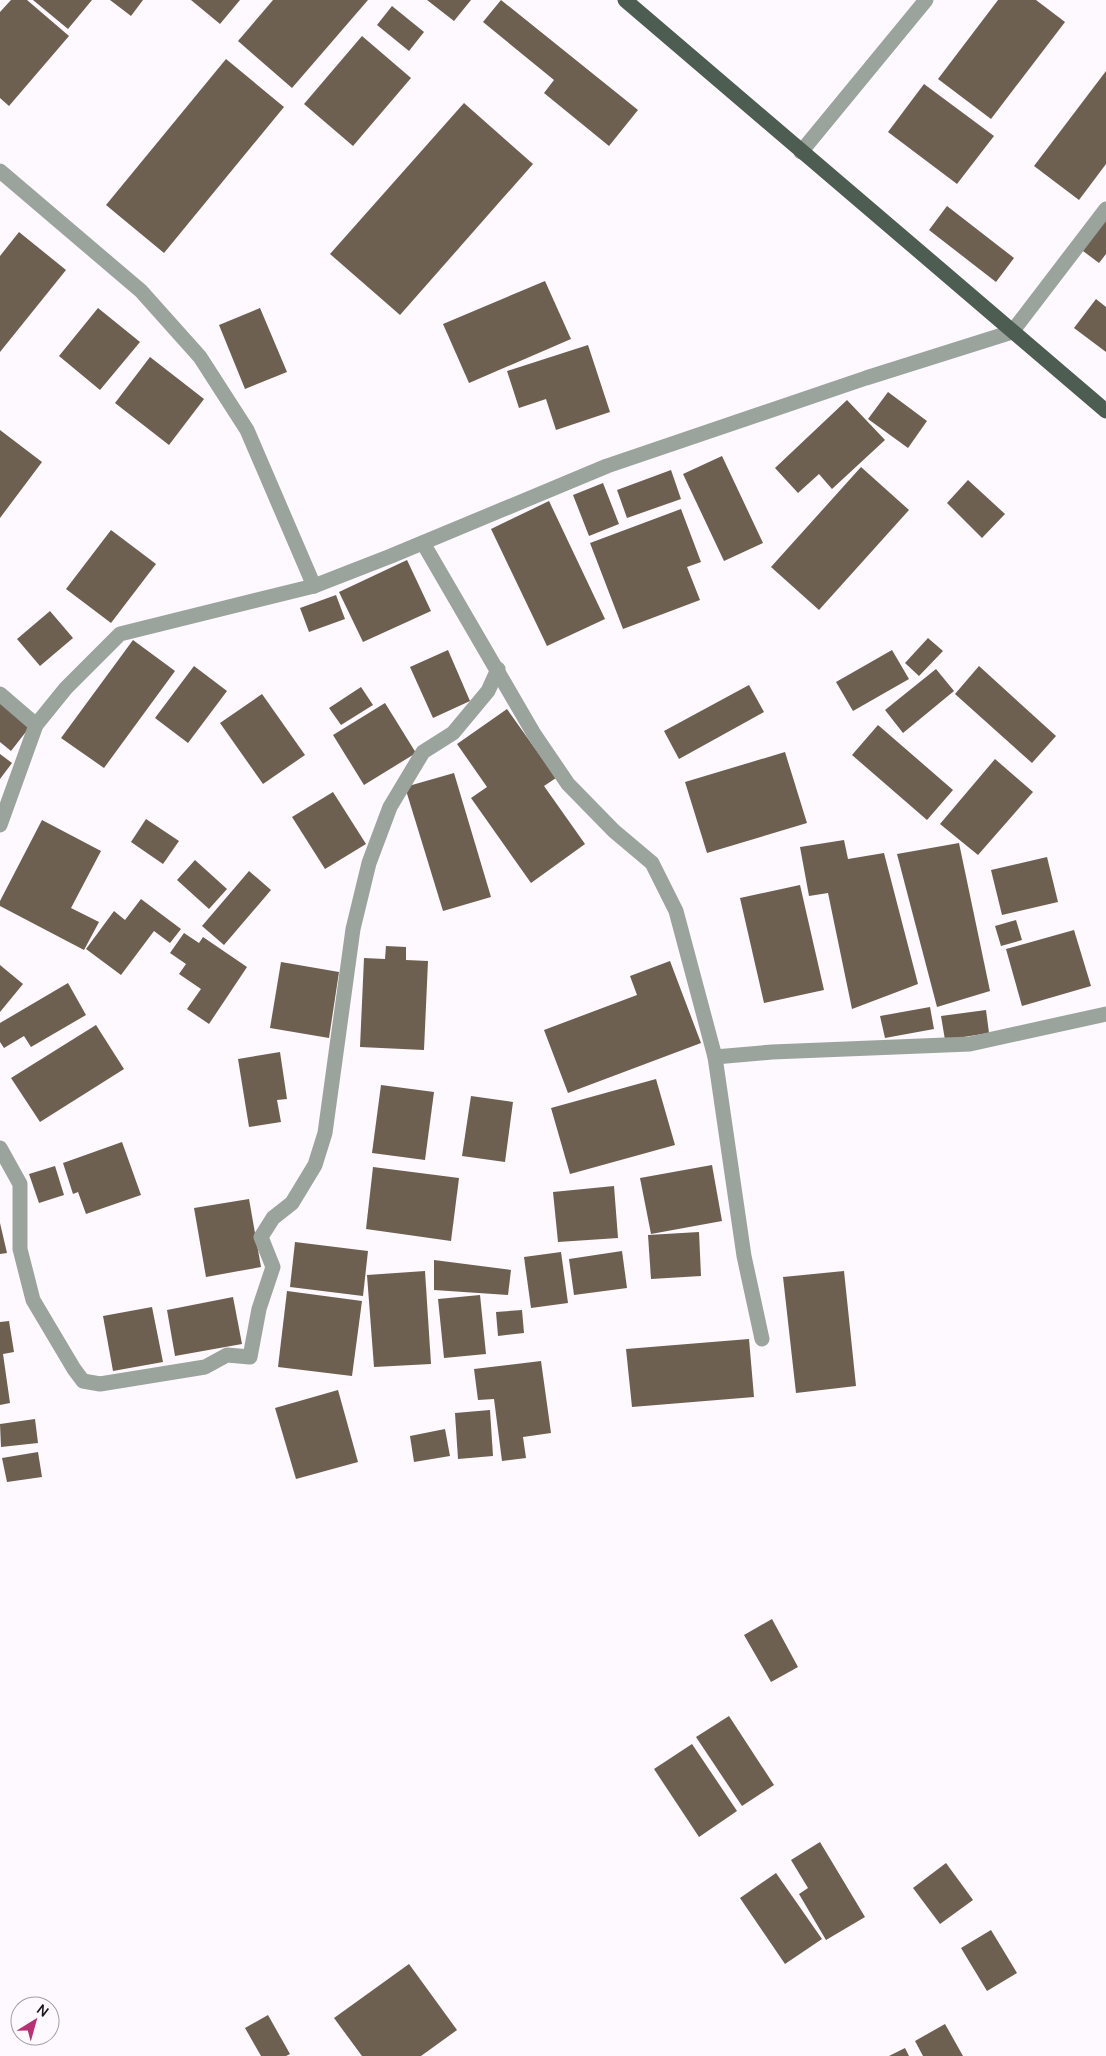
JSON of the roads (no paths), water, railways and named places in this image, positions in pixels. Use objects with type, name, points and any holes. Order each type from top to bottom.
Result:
[{"type":"main road","points":[[625,0],[1106,411]]},
{"type":"street","points":[[801,152],[926,0]]},
{"type":"street","points":[[0,171],[142,291],[200,357],[247,430],[314,586]]},
{"type":"street","points":[[0,825],[36,725],[66,688],[120,634],[314,586],[423,543],[607,466],[866,378],[1012,332],[1106,209]]},
{"type":"street","points":[[423,543],[534,734],[568,784],[614,831],[652,863],[676,911],[715,1057],[744,1256],[762,1339]]},
{"type":"street","points":[[0,1148],[20,1184],[20,1249],[33,1300],[83,1381],[100,1384],[205,1367],[227,1354],[250,1357],[259,1309],[273,1267],[261,1237],[273,1218],[292,1203],[315,1165],[325,1133],[353,929],[370,863],[390,807],[423,752],[453,733],[488,691],[498,670]]},
{"type":"street","points":[[0,694],[36,725]]},
{"type":"street","points":[[715,1057],[772,1052],[970,1044],[1106,1014]]}]
